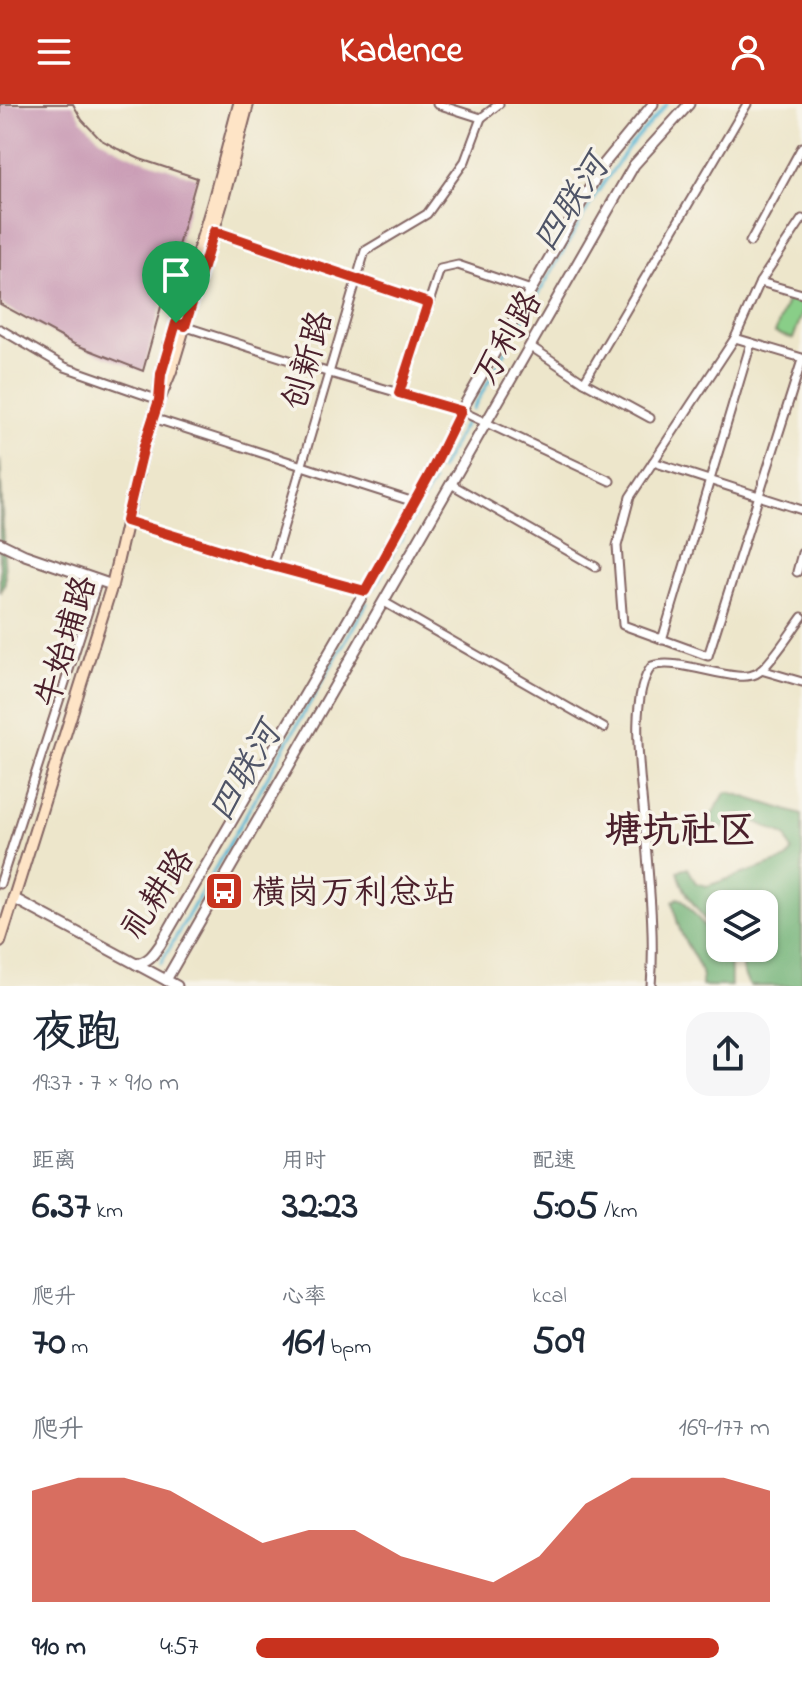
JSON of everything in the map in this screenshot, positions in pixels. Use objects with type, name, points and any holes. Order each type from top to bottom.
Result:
[{"type":"main road","name":"牛始埔路","points":[[181,325],[239,104]]},
{"type":"main road","name":"牛始埔路","points":[[0,942],[112,585],[144,446],[159,400],[161,374],[214,231],[248,104]]},
{"type":"street","points":[[437,104],[481,118],[499,104]]},
{"type":"street","name":"礼耕路","points":[[136,964],[152,957],[160,945],[365,591],[461,411],[603,165],[653,104]]},
{"type":"street","name":"万利路","points":[[166,980],[634,165],[689,104]]},
{"type":"street","points":[[584,382],[747,104]]},
{"type":"street","name":"创新路","points":[[272,566],[365,251],[427,214],[465,161],[481,118]]},
{"type":"street","points":[[750,242],[802,147]]},
{"type":"street","points":[[735,338],[802,359],[708,656],[623,625],[617,546],[630,497],[735,338],[760,282],[802,219]]},
{"type":"street","points":[[214,231],[428,303]]},
{"type":"street","points":[[399,393],[440,269],[458,265],[531,290]]},
{"type":"street","points":[[760,282],[802,294]]},
{"type":"street","points":[[181,325],[461,411],[610,481]]},
{"type":"street","points":[[0,329],[65,367],[159,400]]},
{"type":"street","points":[[662,640],[751,343]]},
{"type":"street","points":[[530,346],[584,382],[650,418]]},
{"type":"street","points":[[153,418],[414,502]]},
{"type":"street","points":[[653,462],[802,510]]},
{"type":"street","points":[[451,484],[596,567]]},
{"type":"street","points":[[126,521],[365,591]]},
{"type":"street","points":[[0,543],[25,555],[112,585]]},
{"type":"street","points":[[797,572],[802,553]]},
{"type":"street","points":[[0,884],[98,580]]},
{"type":"street","points":[[384,602],[604,728]]},
{"type":"street","points":[[651,986],[652,932],[638,731],[640,702],[647,673],[652,666],[665,664],[751,676],[761,670],[802,617]]},
{"type":"street","points":[[761,670],[802,682]]},
{"type":"street","points":[[13,898],[177,986]]},
{"type":"green space","points":[[788,299],[802,305],[793,339],[775,333]]},
{"type":"green space","points":[[0,458],[5,582],[0,593]]},
{"type":"green space","points":[[725,793],[802,815],[802,986],[750,986],[743,972],[742,962],[778,962],[778,890],[706,890],[706,921],[683,886],[678,871],[684,868],[688,868],[696,883],[707,886],[787,859],[792,851],[786,836],[740,814],[734,815],[724,828],[708,822]]},
{"type":"green space","points":[[678,898],[683,900],[706,928],[706,962],[728,962],[731,986],[702,986],[699,967],[682,935],[673,902]]},
{"type":"building","points":[[0,104],[73,104],[82,120],[100,139],[140,159],[197,178],[143,371],[74,344],[0,304]]},
{"type":"waterway","name":"四联河","points":[[518,330],[595,196],[628,148],[667,104]]},
{"type":"waterway","name":"四联河","points":[[473,409],[511,342]]},
{"type":"waterway","name":"四联河","points":[[440,470],[466,421]]},
{"type":"waterway","name":"四联河","points":[[374,588],[433,482]]},
{"type":"waterway","name":"四联河","points":[[161,963],[367,603]]},
{"type":"place","name":"横岗万利总站","points":[[224,891]]},
{"type":"district","name":"塘坑社区","points":[[680,829]]},
{"type":"route","points":[[214,231],[428,303],[399,393],[461,411],[365,591],[126,521],[176,323],[185,326],[214,231]]}]
